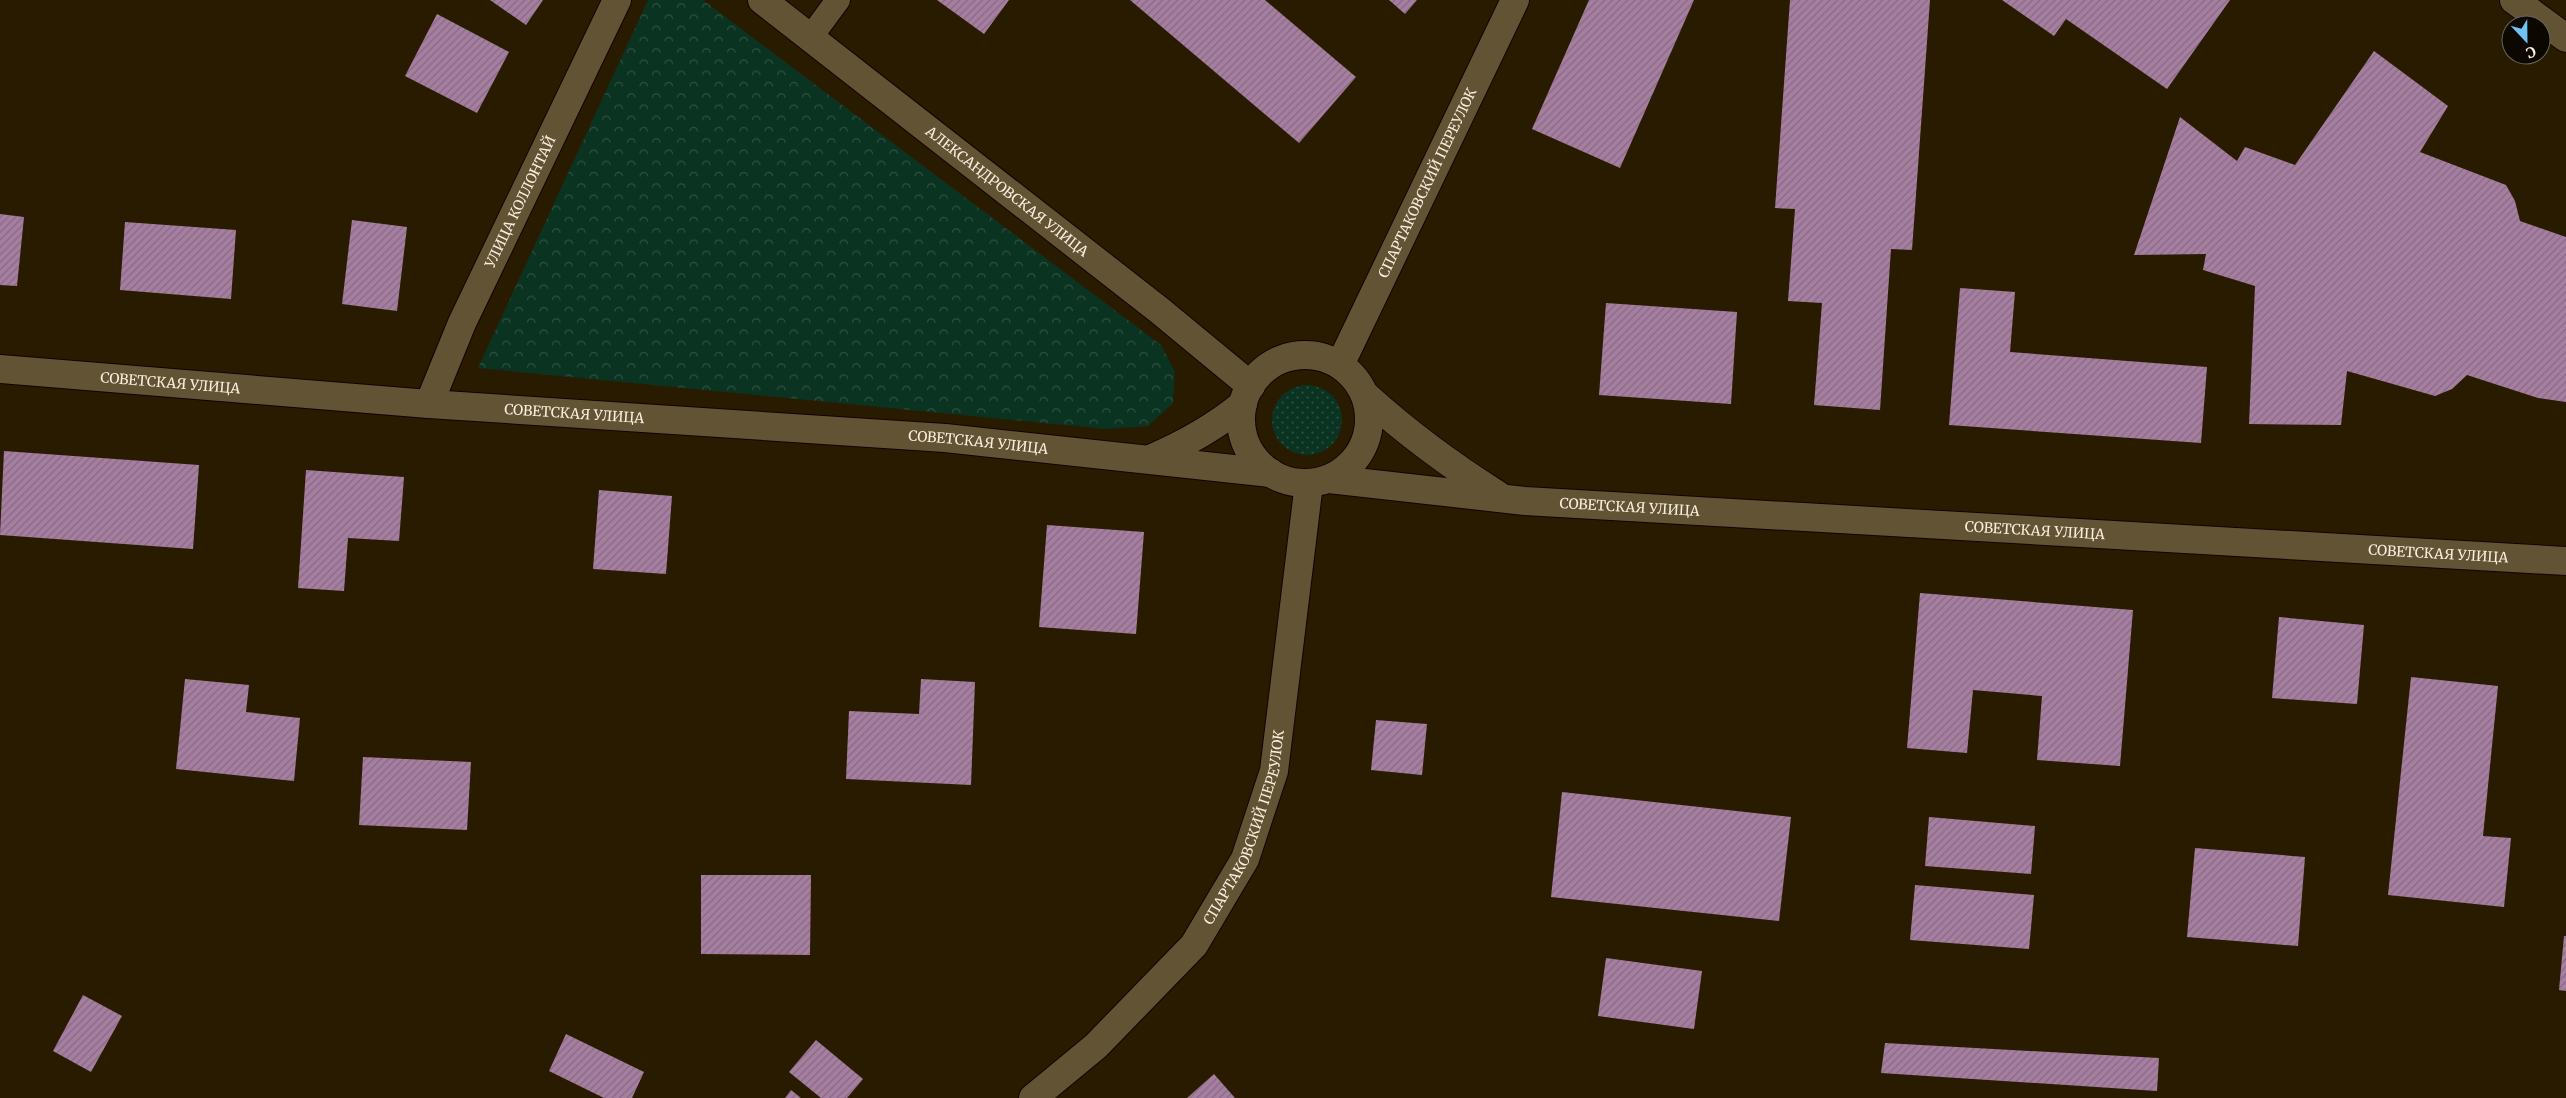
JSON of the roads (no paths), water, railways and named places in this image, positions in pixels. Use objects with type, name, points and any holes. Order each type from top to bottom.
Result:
[{"type":"main road","name":"УЛИЦА КОЛЛОНТАЙ","points":[[429,404],[462,323],[617,0]]},
{"type":"main road","name":"АЛЕКСАНДРОВСКАЯ УЛИЦА","points":[[762,0],[1159,310],[1247,395]]},
{"type":"main road","name":"СПАРТАКОВСКИЙ ПЕРЕУЛОК","points":[[1340,366],[1515,0]]},
{"type":"main road","points":[[2514,0],[2566,38]]},
{"type":"main road","points":[[1301,355],[1321,357],[1340,366],[1355,378],[1365,395],[1369,415],[1368,435],[1360,453],[1346,469],[1319,481],[1290,482],[1271,473],[1256,460],[1246,443],[1241,423],[1247,395],[1264,370],[1282,360],[1301,355]]},
{"type":"main road","name":"СОВЕТСКАЯ УЛИЦА","points":[[0,369],[429,404],[946,438],[1271,473]]},
{"type":"main road","name":"СОВЕТСКАЯ УЛИЦА","points":[[1149,459],[1183,445],[1215,427],[1247,395]]},
{"type":"main road","name":"СОВЕТСКАЯ УЛИЦА","points":[[1365,395],[1408,434],[1503,499]]},
{"type":"main road","name":"СОВЕТСКАЯ УЛИЦА","points":[[1319,481],[1503,499],[2566,561]]},
{"type":"main road","name":"СПАРТАКОВСКИЙ ПЕРЕУЛОК","points":[[1033,1098],[1096,1046],[1194,945],[1245,859],[1274,771],[1319,481]]},
{"type":"lane","points":[[810,38],[838,0]]}]
